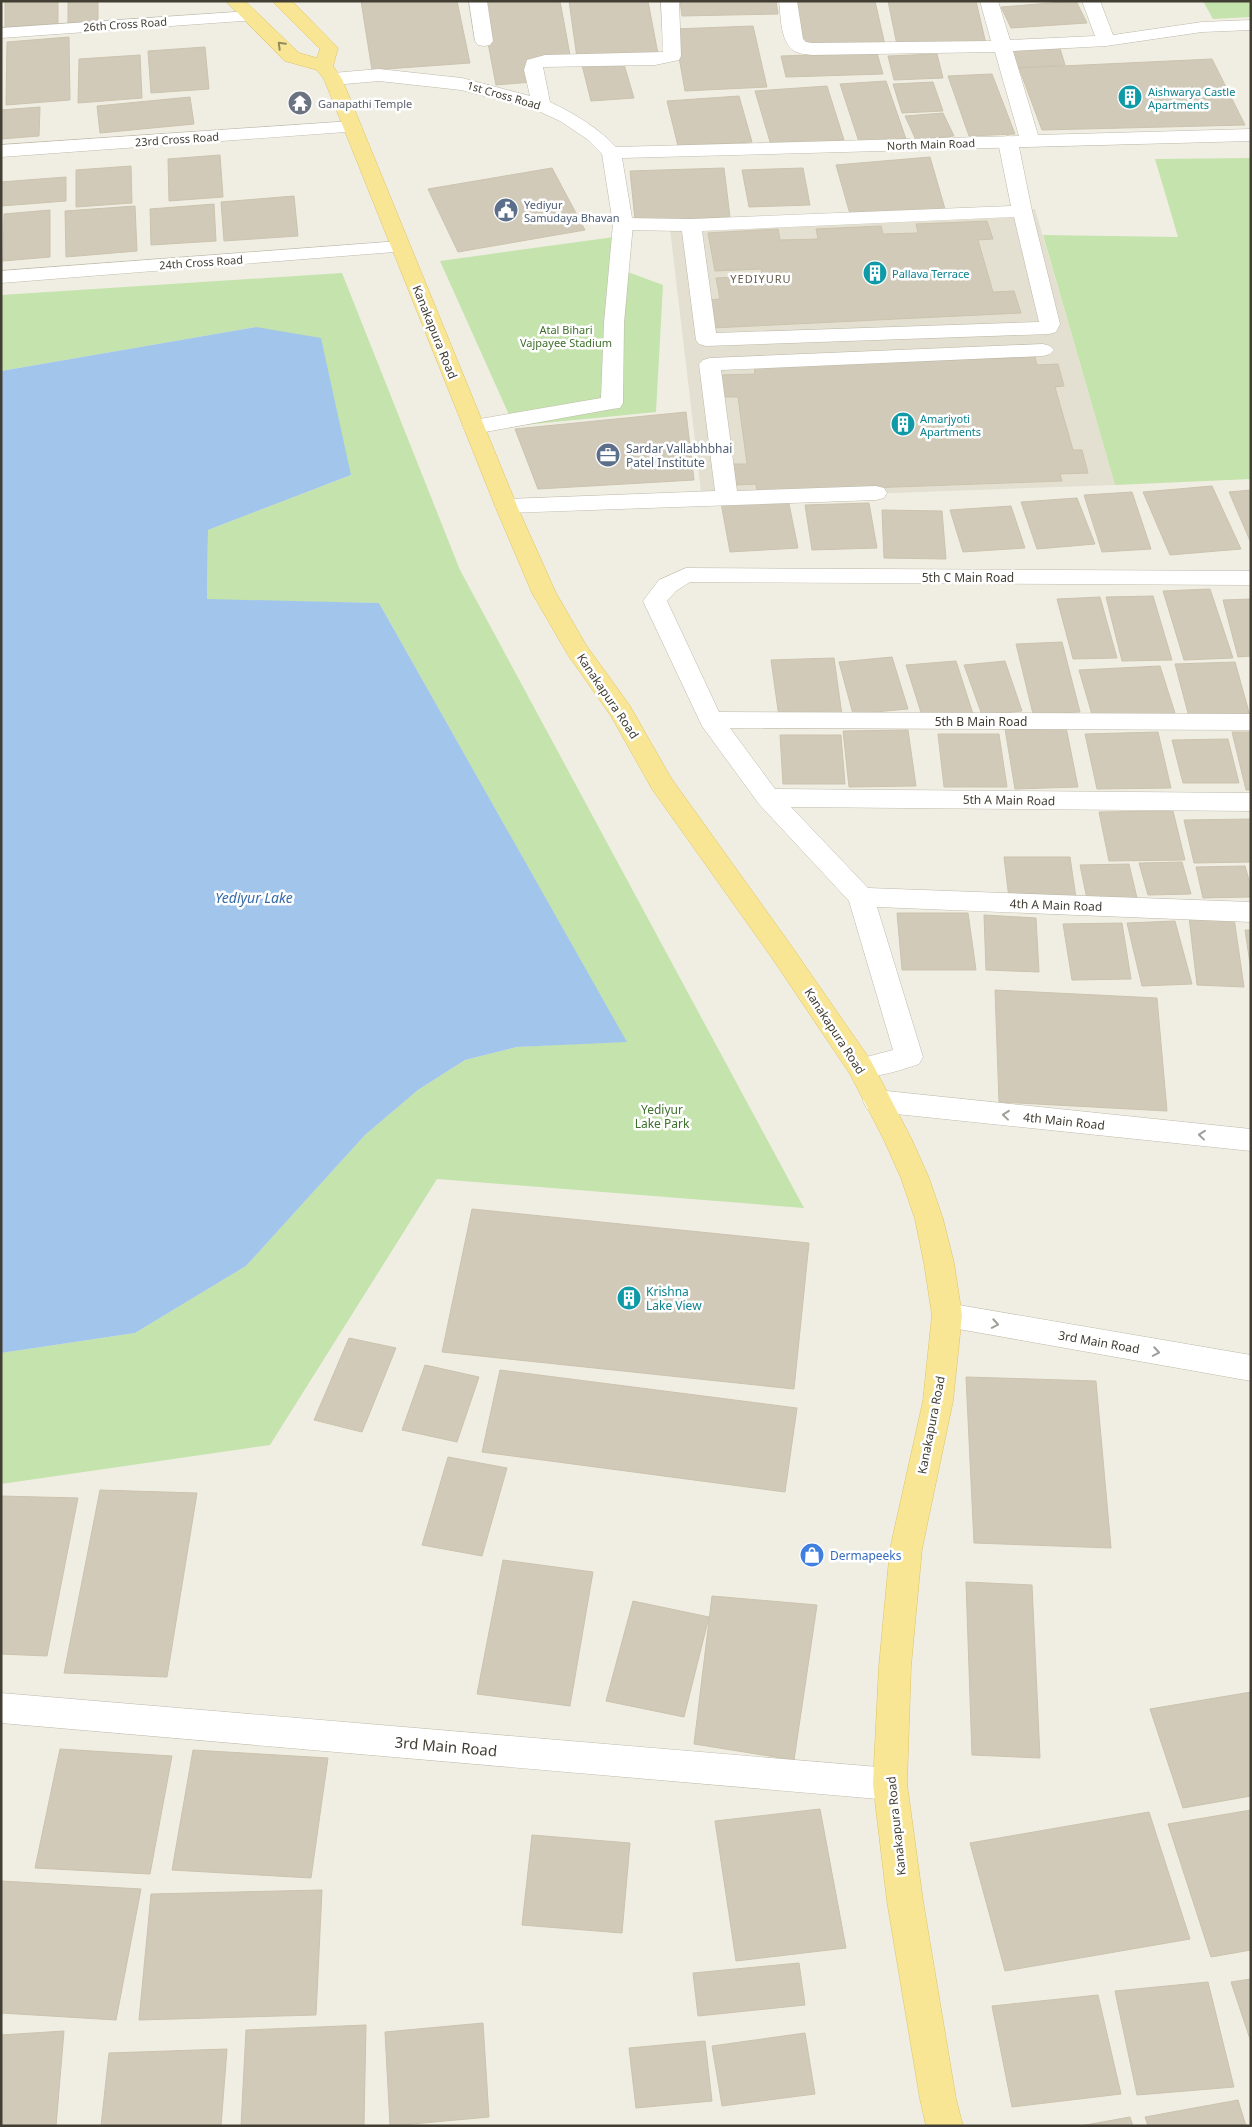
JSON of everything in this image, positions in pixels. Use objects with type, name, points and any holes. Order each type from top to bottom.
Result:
[{"type":"main road","points":[[235,1],[292,56],[328,72]]},
{"type":"main road","name":"Kanakapura Road","points":[[281,1],[328,48],[328,72],[506,506],[544,593],[576,649],[621,712],[661,783],[781,951],[861,1068],[898,1140],[915,1178],[929,1219],[948,1315],[938,1401],[906,1549],[895,1666],[890,1784],[904,1901],[944,2126]]},
{"type":"street","points":[[478,1],[484,42]]},
{"type":"street","points":[[541,105],[533,70],[534,64],[545,61],[656,59],[672,56],[670,1]]},
{"type":"street","points":[[788,1],[794,40],[800,47],[812,49],[1001,46],[1106,41],[1202,27],[1251,25]]},
{"type":"street","points":[[988,1],[1030,141]]},
{"type":"street","points":[[1091,1],[1106,41]]},
{"type":"street","name":"26th Cross Road","points":[[1,33],[250,16]]},
{"type":"street","name":"1st Cross Road","points":[[328,72],[453,83],[541,105],[566,116],[594,135],[611,152]]},
{"type":"street","name":"23rd Cross Road","points":[[1,151],[352,127]]},
{"type":"street","name":"North Main Road","points":[[611,152],[1251,135]]},
{"type":"street","points":[[691,225],[706,340],[1049,328],[1050,324],[1022,212],[1008,142]]},
{"type":"street","points":[[474,427],[612,403],[614,323],[623,224],[611,152]]},
{"type":"street","points":[[623,224],[691,225],[1022,212]]},
{"type":"street","name":"24th Cross Road","points":[[1,276],[400,247]]},
{"type":"street","points":[[727,498],[710,364],[1043,350]]},
{"type":"street","points":[[506,506],[876,493]]},
{"type":"street","name":"5th C Main Road","points":[[711,720],[655,601],[665,586],[686,575],[1251,578]]},
{"type":"street","points":[[711,720],[768,798],[861,897],[909,1057],[861,1068]]},
{"type":"street","name":"5th B Main Road","points":[[711,720],[1251,722]]},
{"type":"street","name":"5th A Main Road","points":[[768,798],[1251,802]]},
{"type":"street","name":"4th A Main Road","points":[[861,897],[1251,912]]},
{"type":"street","name":"4th Main Road","points":[[877,1101],[1251,1140]]},
{"type":"street","name":"3rd Main Road","points":[[948,1315],[1251,1368]]},
{"type":"street","name":"3rd Main Road","points":[[1,1708],[890,1784]]},
{"type":"shaded area","points":[[1035,209],[1115,485],[702,500],[669,221]]},
{"type":"green space","points":[[1203,1],[1251,1],[1251,17],[1213,19]]},
{"type":"green space","points":[[1251,158],[1251,479],[1115,485],[1043,235],[1178,237],[1155,159]]},
{"type":"green space","name":"Atal Bihari Vajpayee Stadium","points":[[614,237],[617,268],[663,285],[656,412],[514,426],[440,261]]},
{"type":"green space","name":"Yediyur Lake Park","points":[[342,273],[460,570],[804,1208],[437,1179],[270,1445],[1,1484],[1,1353],[135,1333],[246,1266],[365,1135],[418,1090],[465,1060],[517,1047],[626,1041],[379,603],[207,600],[208,530],[351,475],[256,327],[1,371],[1,295]]},
{"type":"water","name":"Yediyur Lake","points":[[256,327],[321,338],[351,475],[208,530],[207,599],[379,603],[627,1042],[517,1047],[465,1060],[418,1090],[365,1135],[246,1266],[135,1333],[1,1353],[1,371]]},
{"type":"building","points":[[5,1],[58,1],[58,26],[5,30]]},
{"type":"building","points":[[68,1],[98,1],[98,24],[68,26]]},
{"type":"building","points":[[361,1],[457,1],[470,63],[372,70]]},
{"type":"building","points":[[480,1],[560,1],[570,55],[528,60],[532,82],[496,85]]},
{"type":"building","points":[[569,1],[648,1],[658,54],[577,58]]},
{"type":"building","points":[[680,1],[776,1],[778,14],[682,16]]},
{"type":"building","points":[[794,1],[875,1],[885,45],[802,47]]},
{"type":"building","points":[[888,1],[976,1],[986,44],[897,45]]},
{"type":"building","points":[[1076,1],[1087,23],[1011,28],[1001,7]]},
{"type":"building","points":[[753,26],[767,87],[685,91],[674,29]]},
{"type":"building","points":[[69,37],[70,100],[6,105],[7,42]]},
{"type":"building","points":[[1059,45],[1065,65],[1011,68],[1004,48]]},
{"type":"building","points":[[205,47],[209,89],[151,93],[148,51]]},
{"type":"building","points":[[877,53],[883,74],[786,77],[781,56]]},
{"type":"building","points":[[937,54],[943,78],[894,80],[888,56]]},
{"type":"building","points":[[140,55],[142,98],[78,103],[79,59]]},
{"type":"building","name":"Aishwarya Castle Apartments","points":[[1212,59],[1245,125],[1042,130],[1019,68]]},
{"type":"building","points":[[623,61],[634,98],[591,101],[582,65]]},
{"type":"building","points":[[992,74],[1015,134],[969,136],[948,76]]},
{"type":"building","points":[[886,81],[906,139],[859,142],[840,84]]},
{"type":"building","points":[[933,82],[943,111],[902,113],[893,84]]},
{"type":"building","points":[[827,86],[844,140],[771,145],[755,91]]},
{"type":"building","points":[[739,96],[752,142],[678,146],[667,101]]},
{"type":"building","points":[[190,97],[194,124],[100,133],[97,106]]},
{"type":"building","points":[[40,107],[39,136],[1,139],[1,110]]},
{"type":"building","points":[[943,113],[954,136],[916,140],[905,116]]},
{"type":"building","points":[[220,155],[223,197],[169,201],[168,159]]},
{"type":"building","points":[[930,157],[945,209],[850,214],[836,165]]},
{"type":"building","points":[[131,166],[132,203],[76,207],[76,170]]},
{"type":"building","name":"Yediyur Samudaya Bhavan","points":[[552,168],[585,230],[458,252],[428,189]]},
{"type":"building","points":[[724,168],[730,217],[635,220],[630,171]]},
{"type":"building","points":[[803,168],[810,205],[749,207],[742,170]]},
{"type":"building","points":[[66,177],[66,201],[1,206],[1,182]]},
{"type":"building","points":[[294,196],[298,236],[224,241],[221,202]]},
{"type":"building","points":[[214,204],[216,241],[151,245],[150,209]]},
{"type":"building","points":[[135,206],[137,251],[66,257],[65,211]]},
{"type":"building","points":[[50,210],[50,257],[3,261],[4,214]]},
{"type":"building","name":"Pallava Terrace","points":[[987,221],[993,239],[978,240],[993,292],[1014,291],[1021,313],[712,328],[707,300],[720,299],[716,278],[762,276],[761,269],[715,271],[708,233],[778,229],[780,240],[818,239],[816,229],[881,226],[883,234],[918,233],[916,224]]},
{"type":"building","name":"Amarjyoti Apartments","points":[[1035,357],[1037,365],[1058,364],[1064,386],[1055,387],[1073,450],[1082,450],[1088,473],[1060,474],[1062,481],[757,492],[756,484],[736,485],[733,464],[747,464],[738,397],[724,397],[721,375],[755,374],[754,367]]},
{"type":"building","name":"Sardar Vallabhbhai Patel Institute","points":[[686,412],[694,480],[538,489],[515,429]]},
{"type":"building","points":[[1212,486],[1241,549],[1170,555],[1143,492]]},
{"type":"building","points":[[1251,490],[1251,543],[1229,492]]},
{"type":"building","points":[[1132,492],[1151,549],[1102,552],[1084,495]]},
{"type":"building","points":[[1077,498],[1095,544],[1037,549],[1021,502]]},
{"type":"building","points":[[788,499],[798,548],[730,552],[721,503]]},
{"type":"building","points":[[869,503],[877,548],[812,550],[805,505]]},
{"type":"building","points":[[1011,506],[1025,548],[963,552],[950,510]]},
{"type":"building","points":[[882,510],[942,511],[946,559],[884,558]]},
{"type":"building","points":[[1210,589],[1233,658],[1184,660],[1163,591]]},
{"type":"building","points":[[1153,596],[1172,660],[1122,661],[1106,597]]},
{"type":"building","points":[[1100,597],[1117,658],[1073,659],[1057,599]]},
{"type":"building","points":[[1251,599],[1251,656],[1238,657],[1223,600]]},
{"type":"building","points":[[1062,642],[1080,712],[1033,714],[1016,644]]},
{"type":"building","points":[[892,657],[908,709],[853,714],[839,662]]},
{"type":"building","points":[[834,658],[842,715],[779,717],[771,660]]},
{"type":"building","points":[[956,661],[973,714],[923,719],[906,665]]},
{"type":"building","points":[[1005,661],[1022,711],[982,715],[964,665]]},
{"type":"building","points":[[1235,662],[1250,716],[1189,717],[1175,664]]},
{"type":"building","points":[[1160,666],[1175,713],[1093,718],[1079,670]]},
{"type":"building","points":[[1066,727],[1078,787],[1015,789],[1005,729]]},
{"type":"building","points":[[908,730],[916,786],[849,787],[843,731]]},
{"type":"building","points":[[1158,732],[1171,788],[1097,789],[1085,734]]},
{"type":"building","points":[[1232,732],[1251,732],[1251,790],[1246,790]]},
{"type":"building","points":[[938,734],[999,734],[1007,787],[944,787]]},
{"type":"building","points":[[780,735],[841,735],[845,784],[783,784]]},
{"type":"building","points":[[1228,739],[1239,783],[1183,783],[1172,740]]},
{"type":"building","points":[[1173,811],[1185,860],[1109,861],[1099,812]]},
{"type":"building","points":[[1251,819],[1251,862],[1194,863],[1184,820]]},
{"type":"building","points":[[1004,857],[1070,857],[1076,898],[1009,898]]},
{"type":"building","points":[[1182,862],[1191,894],[1148,895],[1139,863]]},
{"type":"building","points":[[1129,864],[1137,898],[1087,899],[1080,865]]},
{"type":"building","points":[[1245,866],[1251,887],[1251,897],[1203,898],[1196,867]]},
{"type":"building","points":[[897,913],[968,913],[976,970],[902,970]]},
{"type":"building","points":[[984,915],[1036,918],[1039,972],[986,970]]},
{"type":"building","points":[[1189,917],[1234,918],[1244,987],[1197,985]]},
{"type":"building","points":[[1175,921],[1192,984],[1142,986],[1127,923]]},
{"type":"building","points":[[1122,923],[1131,979],[1072,980],[1063,924]]},
{"type":"building","points":[[1245,930],[1251,930],[1251,970]]},
{"type":"building","points":[[995,990],[1157,998],[1167,1111],[999,1102]]},
{"type":"building","name":"Krishna Lake View","points":[[472,1209],[809,1243],[794,1389],[442,1352]]},
{"type":"building","points":[[349,1338],[396,1348],[362,1432],[314,1420]]},
{"type":"building","points":[[425,1365],[479,1377],[457,1442],[402,1430]]},
{"type":"building","points":[[500,1370],[797,1408],[785,1492],[482,1452]]},
{"type":"building","points":[[966,1377],[1096,1381],[1111,1548],[974,1543]]},
{"type":"building","points":[[448,1457],[507,1468],[482,1556],[422,1545]]},
{"type":"building","points":[[100,1490],[197,1493],[167,1677],[64,1673]]},
{"type":"building","points":[[1,1496],[78,1498],[47,1656],[1,1654]]},
{"type":"building","points":[[503,1560],[593,1572],[570,1706],[477,1694]]},
{"type":"building","points":[[966,1582],[1032,1585],[1040,1758],[972,1755]]},
{"type":"building","points":[[712,1596],[817,1605],[794,1760],[694,1744]]},
{"type":"building","points":[[633,1601],[709,1617],[684,1717],[606,1701]]},
{"type":"building","points":[[1251,1692],[1251,1796],[1183,1808],[1150,1709]]},
{"type":"building","points":[[60,1749],[172,1756],[150,1874],[35,1868]]},
{"type":"building","points":[[193,1750],[328,1758],[311,1878],[172,1870]]},
{"type":"building","points":[[820,1809],[846,1948],[736,1961],[715,1821]]},
{"type":"building","points":[[1251,1810],[1251,1950],[1211,1957],[1168,1824]]},
{"type":"building","points":[[1149,1812],[1190,1939],[1005,1971],[970,1843]]},
{"type":"building","points":[[532,1835],[630,1843],[622,1933],[522,1925]]},
{"type":"building","points":[[1,1881],[141,1889],[116,2020],[1,2013]]},
{"type":"building","points":[[322,1890],[316,2015],[139,2020],[151,1894]]},
{"type":"building","points":[[799,1963],[805,2005],[698,2016],[693,1973]]},
{"type":"building","points":[[1251,1979],[1251,2042],[1231,1982]]},
{"type":"building","points":[[1208,1982],[1234,2087],[1137,2095],[1115,1991]]},
{"type":"building","points":[[1098,1995],[1121,2094],[1012,2107],[992,2006]]},
{"type":"building","points":[[483,2023],[489,2117],[390,2126],[385,2032]]},
{"type":"building","points":[[366,2025],[364,2126],[241,2126],[246,2030]]},
{"type":"building","points":[[64,2031],[56,2126],[1,2126],[1,2035]]},
{"type":"building","points":[[805,2033],[815,2094],[722,2106],[712,2046]]},
{"type":"building","points":[[705,2041],[712,2101],[636,2108],[629,2048]]},
{"type":"building","points":[[227,2049],[221,2126],[101,2126],[109,2053]]},
{"type":"building","points":[[1238,2100],[1246,2126],[1148,2126],[1145,2117]]},
{"type":"building","points":[[1130,2117],[1133,2126],[1080,2126]]},
{"type":"place","name":"Aishwarya Castle Apartments","points":[[1130,97]]},
{"type":"place","name":"Ganapathi Temple","points":[[300,103]]},
{"type":"place","name":"Yediyur Samudaya Bhavan","points":[[506,210]]},
{"type":"place","name":"Pallava Terrace","points":[[875,273]]},
{"type":"place","name":"Amarjyoti Apartments","points":[[903,424]]},
{"type":"place","name":"Sardar Vallabhbhai Patel Institute","points":[[608,455]]},
{"type":"place","name":"Krishna Lake View","points":[[629,1298]]},
{"type":"place","name":"Dermapeeks","points":[[812,1555]]},
{"type":"district","name":"YEDIYURU","points":[[761,278]]}]
